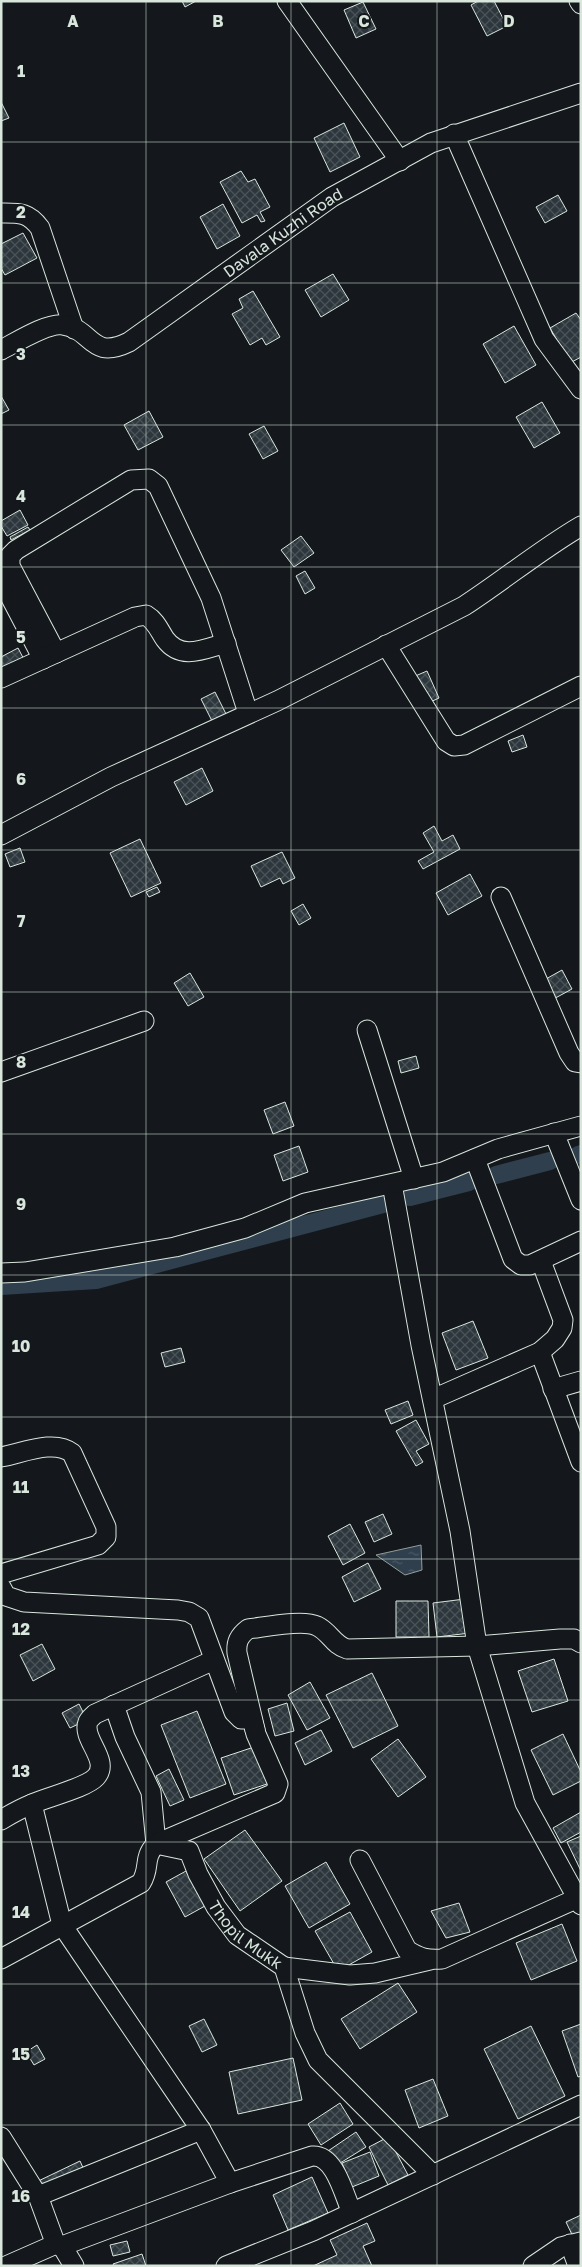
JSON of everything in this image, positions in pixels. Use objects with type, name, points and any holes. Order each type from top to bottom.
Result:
[{"type":"street","points":[[287,1],[400,161]]},
{"type":"street","name":"Davala Kuzhi Road","points":[[1,350],[51,326],[62,324],[74,329],[102,349],[116,349],[129,342],[332,197],[454,134],[581,93]]},
{"type":"street","points":[[454,134],[544,339],[581,389]]},
{"type":"street","points":[[1,213],[19,213],[32,218],[40,228],[74,329]]},
{"type":"street","points":[[50,656],[10,566],[10,556],[16,550],[132,480],[139,478],[149,479],[158,486],[211,598],[248,713]]},
{"type":"street","points":[[1,835],[111,777],[277,701],[464,606],[493,587],[518,566],[581,526]]},
{"type":"street","points":[[1,579],[50,656]]},
{"type":"street","points":[[1,678],[135,616],[146,615],[154,620],[174,649],[184,652],[226,643]]},
{"type":"street","points":[[386,645],[446,741],[454,746],[464,745],[581,686]]},
{"type":"street","points":[[502,897],[570,1054],[575,1062],[581,1063]]},
{"type":"street","points":[[1,1072],[144,1021]]},
{"type":"street","points":[[367,1030],[414,1179]]},
{"type":"street","points":[[1,1273],[25,1272],[175,1247],[245,1228],[305,1203],[443,1172],[498,1149],[581,1126]]},
{"type":"street","points":[[554,1133],[581,1200]]},
{"type":"street","points":[[475,1159],[513,1259],[521,1265],[530,1266],[581,1241]]},
{"type":"street","points":[[284,1967],[350,1975],[375,1973],[442,1958],[579,1901],[525,1803],[477,1646],[460,1530],[421,1345],[392,1184]]},
{"type":"street","points":[[433,1399],[540,1352],[556,1339],[562,1328],[563,1320],[541,1261]]},
{"type":"street","points":[[540,1352],[581,1462]]},
{"type":"street","points":[[553,1388],[581,1381]]},
{"type":"street","points":[[1,1457],[51,1447],[64,1447],[72,1453],[106,1527],[106,1537],[98,1545],[1,1574]]},
{"type":"street","points":[[1,1586],[6,1596],[24,1602],[190,1612],[198,1618],[234,1712],[241,1719],[252,1719],[256,1734],[278,1784],[275,1793],[156,1844],[148,1853],[145,1875],[140,1883],[1,1958]]},
{"type":"street","points":[[256,1734],[236,1653],[236,1643],[240,1634],[248,1629],[308,1623],[323,1630],[338,1646],[347,1649],[477,1646],[560,1639],[574,1639],[581,1642]]},
{"type":"street","points":[[1,1820],[32,1804],[88,1783],[96,1776],[100,1769],[99,1760],[87,1730],[88,1722],[96,1714],[214,1660]]},
{"type":"street","points":[[114,1705],[125,1737],[151,1792],[156,1844]]},
{"type":"street","points":[[32,1804],[62,1925],[201,2130],[230,2183]]},
{"type":"street","name":"Thopil Mukk","points":[[156,1844],[189,1851],[198,1874],[216,1907],[237,1935],[284,1967],[305,2033],[318,2060],[433,2174]]},
{"type":"street","points":[[360,1860],[407,1950],[419,1958],[430,1960]]},
{"type":"street","points":[[226,2266],[313,2231],[581,2105]]},
{"type":"street","points":[[38,2196],[201,2130]]},
{"type":"street","points":[[1,2137],[38,2196],[59,2245],[74,2266]]},
{"type":"street","points":[[6,2266],[230,2183],[319,2155],[328,2161],[334,2171],[352,2213]]},
{"type":"street","points":[[534,2266],[561,2247],[576,2244],[578,2266]]},
{"type":"water","points":[[421,1545],[422,1570],[405,1575],[376,1555]]},
{"type":"building","points":[[182,1],[196,1],[185,7]]},
{"type":"building","points":[[478,1],[494,1],[507,26],[487,36],[471,5]]},
{"type":"building","points":[[363,2],[376,29],[356,38],[344,10]]},
{"type":"building","points":[[1,102],[9,118],[1,121]]},
{"type":"building","points":[[344,123],[360,157],[330,172],[314,138]]},
{"type":"building","points":[[241,171],[248,182],[255,179],[270,207],[260,212],[265,221],[261,222],[257,215],[242,223],[220,182]]},
{"type":"building","points":[[558,195],[567,211],[545,223],[536,207]]},
{"type":"building","points":[[223,204],[240,236],[217,249],[200,217]]},
{"type":"building","points":[[23,233],[37,258],[5,275],[1,268],[1,244]]},
{"type":"building","points":[[333,274],[349,300],[321,317],[305,290]]},
{"type":"building","points":[[253,291],[280,337],[266,345],[262,338],[250,345],[232,314],[243,308],[239,299]]},
{"type":"building","points":[[576,313],[581,320],[581,357],[570,363],[550,328]]},
{"type":"building","points":[[514,326],[536,365],[505,383],[483,344]]},
{"type":"building","points":[[1,396],[9,410],[1,414]]},
{"type":"building","points":[[542,402],[560,433],[534,448],[516,417]]},
{"type":"building","points":[[149,411],[163,437],[138,450],[124,425]]},
{"type":"building","points":[[264,426],[278,451],[263,459],[249,434]]},
{"type":"building","points":[[20,510],[28,525],[7,536],[1,526],[1,521]]},
{"type":"building","points":[[28,527],[30,530],[11,540],[10,537]]},
{"type":"building","points":[[301,536],[314,553],[294,567],[281,550]]},
{"type":"building","points":[[305,571],[315,588],[305,594],[296,576]]},
{"type":"building","points":[[18,648],[30,671],[1,686],[1,657]]},
{"type":"building","points":[[427,671],[439,698],[426,704],[413,677]]},
{"type":"building","points":[[215,692],[228,718],[214,725],[201,699]]},
{"type":"building","points":[[523,735],[527,747],[512,752],[508,741]]},
{"type":"building","points":[[202,768],[213,791],[186,805],[174,782]]},
{"type":"building","points":[[434,826],[442,841],[453,835],[460,849],[423,869],[418,861],[434,852],[423,833]]},
{"type":"building","points":[[140,839],[161,883],[131,897],[110,853]]},
{"type":"building","points":[[20,848],[25,862],[10,867],[5,854]]},
{"type":"building","points":[[282,852],[295,878],[283,884],[280,878],[261,887],[251,866]]},
{"type":"building","points":[[470,874],[482,896],[448,915],[436,893]]},
{"type":"building","points":[[157,887],[160,892],[149,897],[146,892]]},
{"type":"building","points":[[303,904],[311,918],[299,925],[291,911]]},
{"type":"building","points":[[562,970],[572,989],[548,1002],[537,984]]},
{"type":"building","points":[[190,973],[204,997],[188,1006],[174,983]]},
{"type":"building","points":[[416,1056],[419,1068],[401,1073],[398,1061]]},
{"type":"building","points":[[285,1102],[294,1126],[273,1134],[264,1110]]},
{"type":"building","points":[[299,1146],[308,1172],[283,1181],[274,1155]]},
{"type":"building","points":[[473,1321],[488,1358],[456,1370],[442,1333]]},
{"type":"building","points":[[181,1348],[185,1362],[165,1367],[161,1353]]},
{"type":"building","points":[[408,1401],[413,1415],[391,1424],[385,1410]]},
{"type":"building","points":[[416,1420],[429,1444],[416,1451],[423,1462],[416,1466],[396,1431]]},
{"type":"building","points":[[383,1514],[392,1534],[374,1542],[365,1522]]},
{"type":"building","points":[[350,1524],[365,1553],[343,1565],[328,1536]]},
{"type":"building","points":[[368,1563],[381,1589],[354,1602],[342,1577]]},
{"type":"building","points":[[465,1599],[470,1633],[437,1637],[433,1603]]},
{"type":"building","points":[[396,1601],[428,1601],[429,1637],[396,1637]]},
{"type":"building","points":[[42,1644],[55,1669],[33,1681],[20,1655]]},
{"type":"building","points":[[554,1659],[568,1701],[532,1712],[518,1671]]},
{"type":"building","points":[[372,1673],[398,1726],[353,1748],[326,1695]]},
{"type":"building","points":[[310,1682],[330,1718],[307,1730],[288,1695]]},
{"type":"building","points":[[287,1703],[294,1731],[275,1736],[268,1709]]},
{"type":"building","points":[[79,1704],[87,1720],[70,1728],[62,1713]]},
{"type":"building","points":[[197,1711],[226,1784],[190,1798],[161,1725]]},
{"type":"building","points":[[321,1730],[332,1751],[305,1765],[295,1743]]},
{"type":"building","points":[[563,1734],[581,1772],[581,1781],[553,1795],[531,1750]]},
{"type":"building","points":[[398,1739],[426,1777],[398,1797],[371,1759]]},
{"type":"building","points":[[260,1745],[273,1782],[234,1795],[221,1758]]},
{"type":"building","points":[[169,1769],[184,1800],[170,1806],[156,1776]]},
{"type":"building","points":[[581,1812],[581,1832],[561,1843],[553,1828]]},
{"type":"building","points":[[245,1830],[282,1881],[240,1911],[204,1859]]},
{"type":"building","points":[[581,1836],[581,1871],[567,1842]]},
{"type":"building","points":[[326,1862],[350,1904],[309,1928],[285,1886]]},
{"type":"building","points":[[186,1871],[205,1906],[185,1917],[166,1882]]},
{"type":"building","points":[[459,1903],[470,1932],[446,1938],[431,1911]]},
{"type":"building","points":[[350,1912],[372,1952],[338,1971],[315,1931]]},
{"type":"building","points":[[562,1924],[577,1961],[531,1980],[516,1943]]},
{"type":"building","points":[[398,1983],[417,2012],[360,2049],[341,2019]]},
{"type":"building","points":[[204,2019],[217,2045],[202,2052],[189,2026]]},
{"type":"building","points":[[581,2024],[581,2076],[578,2077],[562,2031]]},
{"type":"building","points":[[531,2026],[565,2096],[518,2119],[484,2049]]},
{"type":"building","points":[[37,2045],[45,2059],[34,2065],[26,2052]]},
{"type":"building","points":[[293,2058],[302,2100],[238,2114],[229,2072]]},
{"type":"building","points":[[433,2079],[448,2116],[419,2128],[405,2090]]},
{"type":"building","points":[[340,2103],[353,2124],[321,2145],[308,2124]]},
{"type":"building","points":[[356,2132],[366,2147],[337,2165],[328,2151]]},
{"type":"building","points":[[388,2137],[408,2175],[388,2185],[369,2147]]},
{"type":"building","points":[[370,2152],[379,2176],[352,2187],[342,2163]]},
{"type":"building","points":[[80,2161],[88,2179],[39,2203],[30,2185]]},
{"type":"building","points":[[312,2177],[328,2213],[288,2230],[273,2195]]},
{"type":"building","points":[[581,2215],[581,2240],[576,2243],[566,2222]]},
{"type":"building","points":[[367,2223],[375,2241],[363,2246],[372,2266],[313,2266],[337,2255],[330,2240]]},
{"type":"building","points":[[127,2241],[130,2252],[113,2256],[110,2245]]},
{"type":"building","points":[[142,2254],[146,2266],[114,2266],[113,2264]]},
{"type":"waterway","points":[[496,1175],[550,1161]]},
{"type":"waterway","points":[[410,1197],[469,1182]]},
{"type":"waterway","points":[[1,1286],[96,1280],[383,1204]]}]
